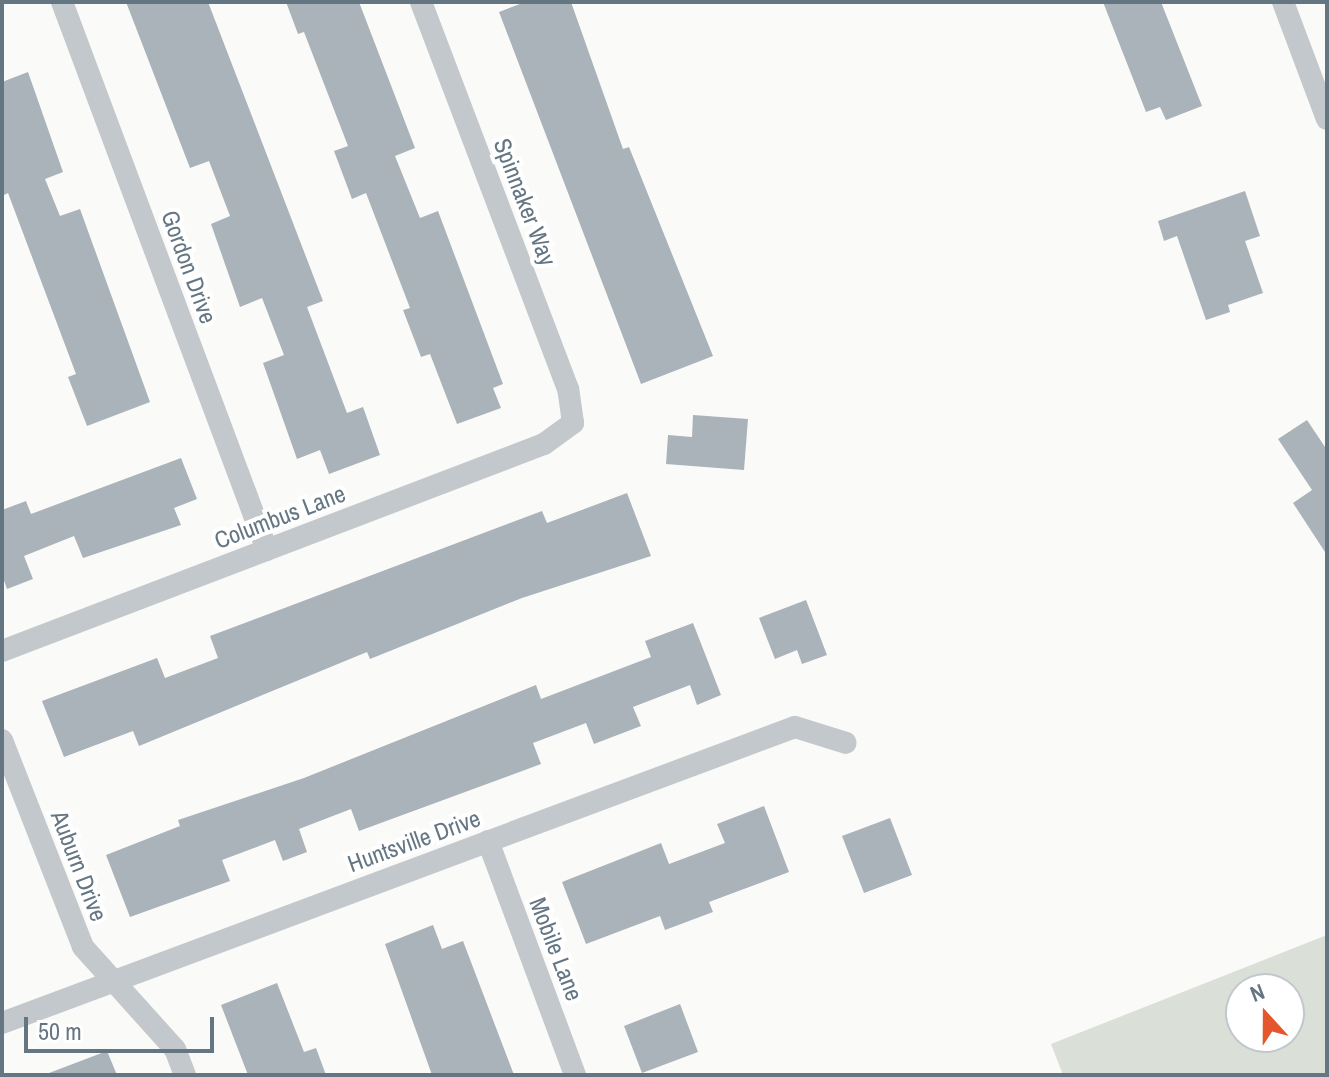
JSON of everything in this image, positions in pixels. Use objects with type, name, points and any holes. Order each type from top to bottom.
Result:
[{"type":"street","name":"Gordon Drive","points":[[62,2],[267,550]]},
{"type":"street","name":"Spinnaker Way","points":[[421,2],[568,389],[573,423]]},
{"type":"street","points":[[1283,2],[1327,119]]},
{"type":"street","name":"Columbus Lane","points":[[2,651],[544,444],[573,423]]},
{"type":"street","name":"Huntsville Drive","points":[[2,1023],[795,727],[846,743]]},
{"type":"street","name":"Auburn Drive","points":[[2,740],[83,947],[175,1049],[185,1075]]},
{"type":"street","name":"Mobile Lane","points":[[488,841],[575,1075]]},
{"type":"shaded area","points":[[1327,935],[1327,1075],[1063,1075],[1051,1044],[1225,975],[1225,1053],[1305,1053],[1305,973],[1231,973]]},
{"type":"building","points":[[126,2],[208,2],[323,301],[307,307],[347,413],[363,407],[380,455],[329,474],[320,450],[297,459],[263,363],[284,355],[262,298],[240,307],[211,224],[230,216],[209,161],[190,168]]},
{"type":"building","points":[[286,2],[359,2],[415,148],[395,156],[420,218],[438,211],[503,384],[493,388],[501,408],[457,424],[430,354],[421,357],[403,310],[410,308],[366,193],[352,199],[334,151],[348,146],[304,32],[298,34]]},
{"type":"building","points":[[525,2],[571,2],[623,149],[629,147],[713,356],[641,384],[499,12]]},
{"type":"building","points":[[1103,2],[1161,2],[1202,106],[1166,120],[1160,107],[1146,112]]},
{"type":"building","points":[[28,72],[63,172],[45,179],[60,216],[80,209],[150,402],[87,426],[68,377],[76,374],[8,193],[2,196],[2,82]]},
{"type":"building","points":[[1245,191],[1260,236],[1245,241],[1263,293],[1228,305],[1230,312],[1206,320],[1177,236],[1164,241],[1158,221]]},
{"type":"building","points":[[693,415],[748,419],[744,470],[666,464],[668,435],[692,437]]},
{"type":"building","points":[[1307,420],[1327,450],[1327,555],[1293,503],[1312,490],[1278,439]]},
{"type":"building","points":[[181,458],[197,499],[174,508],[181,525],[83,558],[74,536],[24,556],[33,579],[7,589],[2,575],[2,510],[26,501],[31,514]]},
{"type":"building","points":[[627,493],[651,556],[522,598],[370,659],[367,652],[139,746],[133,731],[64,757],[42,701],[157,658],[165,678],[218,658],[210,636],[542,511],[547,523]]},
{"type":"building","points":[[806,600],[827,655],[802,664],[797,650],[775,659],[759,618]]},
{"type":"building","points":[[693,623],[721,695],[697,705],[690,685],[633,707],[641,726],[594,744],[586,723],[533,743],[541,764],[359,831],[351,809],[299,829],[307,852],[283,861],[275,840],[222,860],[230,881],[130,917],[106,855],[180,826],[178,820],[304,778],[536,685],[541,699],[651,657],[645,641]]},
{"type":"building","points":[[764,806],[789,872],[709,902],[713,912],[665,930],[660,916],[586,944],[562,882],[661,843],[669,864],[725,843],[717,824]]},
{"type":"building","points":[[890,818],[912,875],[864,893],[842,836]]},
{"type":"building","points":[[433,925],[442,949],[463,941],[514,1075],[432,1075],[385,944]]},
{"type":"building","points":[[277,983],[304,1052],[316,1048],[326,1075],[248,1075],[221,1005]]},
{"type":"building","points":[[680,1004],[698,1052],[642,1073],[624,1026]]},
{"type":"building","points":[[107,1051],[117,1075],[49,1073]]}]
